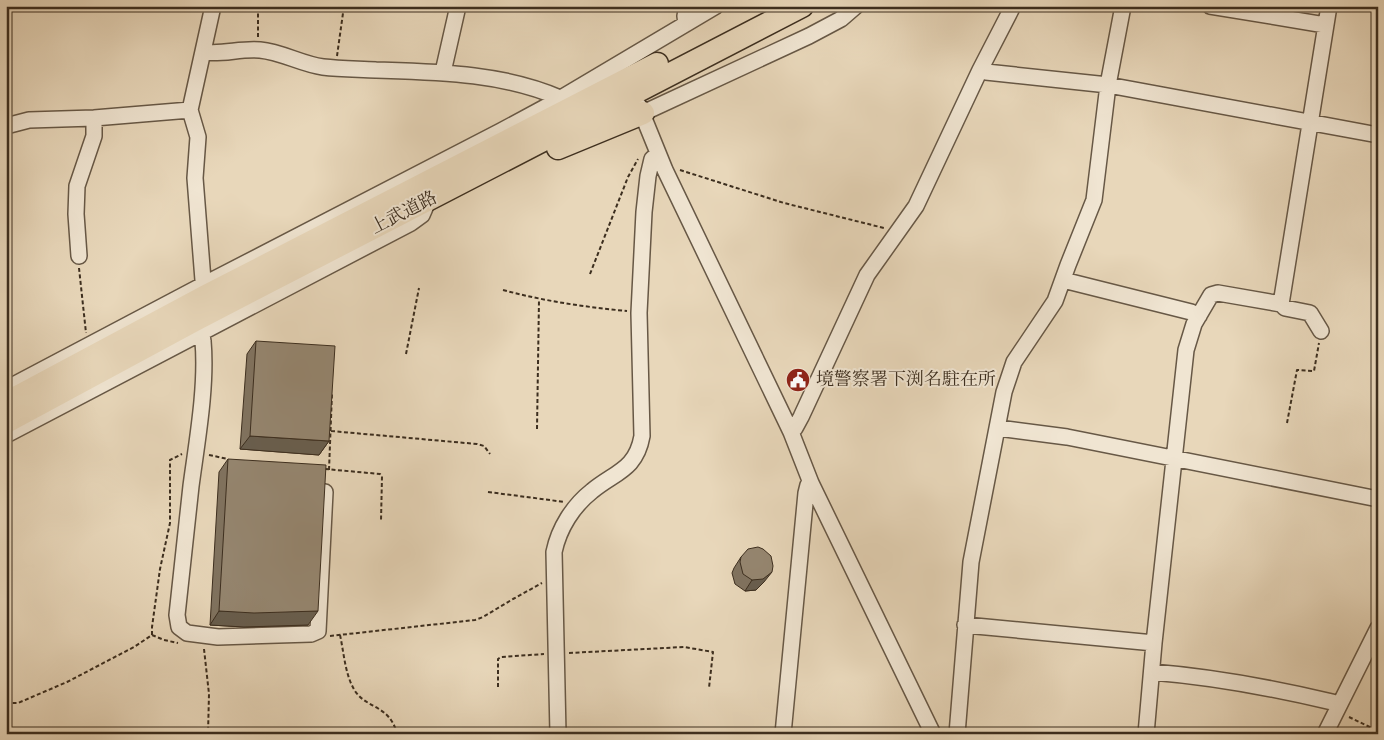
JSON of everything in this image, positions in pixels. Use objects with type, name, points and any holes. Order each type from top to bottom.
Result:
[{"type":"highway","name":"上武道路","points":[[6,403],[204,290],[770,6]]},
{"type":"highway","name":"上武道路","points":[[6,422],[198,326],[395,218],[802,6]]},
{"type":"highway","points":[[395,218],[474,189],[641,108]]},
{"type":"street","points":[[204,290],[195,178],[198,137],[190,110],[213,6]]},
{"type":"street","points":[[443,72],[458,6]]},
{"type":"street","points":[[686,24],[687,6]]},
{"type":"street","points":[[6,389],[90,344],[204,290],[560,98],[622,68],[716,6]]},
{"type":"street","points":[[856,6],[841,19],[810,36],[641,108],[665,170],[791,432],[811,483],[933,734]]},
{"type":"street","points":[[791,432],[801,418],[867,275],[916,206],[1012,6]]},
{"type":"street","points":[[957,734],[971,562],[1009,373],[1014,362],[1051,308],[1094,200],[1108,86],[1123,6]]},
{"type":"street","points":[[1210,6],[1325,25]]},
{"type":"street","points":[[1281,304],[1329,6]]},
{"type":"street","points":[[203,52],[257,50],[268,51],[314,66],[443,72],[502,80],[560,98]]},
{"type":"street","points":[[980,70],[1108,86],[1378,135]]},
{"type":"street","points":[[6,126],[29,120],[94,118],[190,110]]},
{"type":"street","points":[[79,256],[76,214],[77,186],[94,136],[94,118]]},
{"type":"street","points":[[558,734],[557,654],[553,577],[556,540],[576,506],[592,490],[632,462],[640,448],[642,436],[639,313],[644,212],[648,176],[656,150]]},
{"type":"street","points":[[6,435],[198,326],[411,223],[422,215],[425,208]]},
{"type":"street","points":[[1063,280],[1197,320]]},
{"type":"street","points":[[1146,734],[1186,350],[1197,320],[1211,295],[1218,293],[1281,304],[1285,308],[1310,313],[1322,331]]},
{"type":"street","points":[[198,326],[203,341],[203,376],[197,452],[191,484],[177,615],[179,627],[187,634],[218,637],[311,634],[318,631],[325,492]]},
{"type":"street","points":[[998,428],[1067,437],[1378,499]]},
{"type":"street","points":[[783,734],[806,493],[808,485],[811,483]]},
{"type":"street","points":[[965,625],[1154,643]]},
{"type":"street","points":[[1325,734],[1378,628]]},
{"type":"street","points":[[1152,672],[1194,675],[1287,691],[1332,702],[1337,707]]},
{"type":"path","points":[[257,50],[258,6]]},
{"type":"path","points":[[336,68],[344,6]]},
{"type":"path","points":[[590,274],[628,176],[639,156],[648,148],[656,150]]},
{"type":"path","points":[[665,170],[674,168],[784,203],[899,231]]},
{"type":"path","points":[[79,256],[81,301],[86,334],[90,344]]},
{"type":"path","points":[[406,354],[419,288]]},
{"type":"path","points":[[503,290],[538,299],[588,308],[639,313]]},
{"type":"path","points":[[536,429],[538,299]]},
{"type":"path","points":[[1287,423],[1297,370],[1314,371],[1322,331]]},
{"type":"path","points":[[329,470],[332,393]]},
{"type":"path","points":[[331,431],[476,444],[484,446],[490,454]]},
{"type":"path","points":[[152,635],[160,569],[170,523],[170,460],[184,454],[197,452],[234,460]]},
{"type":"path","points":[[319,469],[380,474],[382,476],[381,521]]},
{"type":"path","points":[[488,492],[570,503],[576,506]]},
{"type":"path","points":[[322,637],[424,624],[464,622],[484,618],[512,599],[553,577]]},
{"type":"path","points":[[152,635],[182,644]]},
{"type":"path","points":[[6,703],[18,703],[67,682],[134,647],[152,635]]},
{"type":"path","points":[[340,635],[350,680],[356,692],[390,718],[397,734]]},
{"type":"path","points":[[204,646],[209,694],[208,734]]},
{"type":"path","points":[[498,687],[498,659],[501,657],[684,647],[713,652],[709,688]]},
{"type":"path","points":[[1337,707],[1378,731]]},
{"type":"building","points":[[256,341],[335,346],[329,441],[250,436]]},
{"type":"building","points":[[228,459],[326,465],[318,611],[254,613],[219,611]]},
{"type":"building","points":[[758,547],[771,556],[772,572],[763,579],[752,580],[743,574],[740,562],[741,557],[748,549]]},
{"type":"place","name":"境警察署下渕名駐在所","points":[[798,380]]}]
